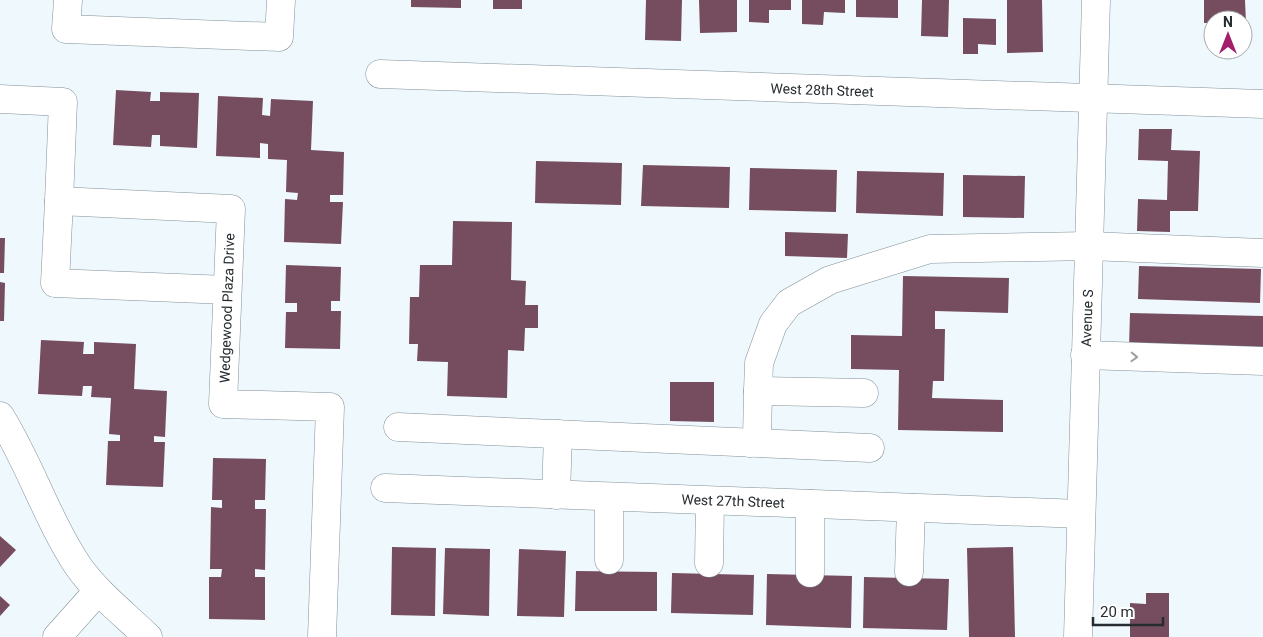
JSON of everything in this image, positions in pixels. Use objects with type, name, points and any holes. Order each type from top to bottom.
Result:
[{"type":"street","points":[[68,0],[66,29],[279,37],[281,0]]},
{"type":"street","name":"Avenue S","points":[[1078,637],[1096,0]]},
{"type":"street","name":"West 28th Street","points":[[380,74],[1263,104]]},
{"type":"street","points":[[0,99],[63,102],[55,283],[227,290]]},
{"type":"street","name":"Wedgewood Plaza Drive","points":[[59,201],[231,209],[223,404],[330,407],[322,637]]},
{"type":"street","points":[[750,443],[757,439],[759,363],[773,324],[790,303],[830,280],[930,249],[1089,246],[1263,254]]},
{"type":"street","points":[[1086,355],[1263,361]]},
{"type":"street","points":[[758,391],[864,393]]},
{"type":"street","points":[[0,416],[23,455],[59,532],[78,565],[98,591],[148,637]]},
{"type":"street","points":[[398,427],[870,448]]},
{"type":"street","points":[[556,495],[558,434]]},
{"type":"street","name":"West 27th Street","points":[[385,488],[1081,514]]},
{"type":"street","points":[[609,497],[609,560]]},
{"type":"street","points":[[709,563],[710,501]]},
{"type":"street","points":[[810,504],[810,574]]},
{"type":"street","points":[[910,508],[910,572]]},
{"type":"street","points":[[57,637],[98,591]]},
{"type":"building","points":[[411,0],[461,0],[461,8],[411,7]]},
{"type":"building","points":[[493,0],[522,0],[522,9],[493,9]]},
{"type":"building","points":[[646,0],[682,0],[681,41],[645,40]]},
{"type":"building","points":[[699,0],[737,0],[737,32],[700,33]]},
{"type":"building","points":[[749,0],[791,0],[791,10],[769,10],[769,23],[749,22]]},
{"type":"building","points":[[802,0],[845,0],[845,13],[824,12],[823,25],[802,24]]},
{"type":"building","points":[[856,0],[898,0],[898,18],[856,17]]},
{"type":"building","points":[[922,0],[949,0],[948,37],[921,36]]},
{"type":"building","points":[[1007,0],[1042,0],[1043,52],[1007,53]]},
{"type":"building","points":[[1204,0],[1245,0],[1245,10],[1204,10]]},
{"type":"building","points":[[963,18],[996,19],[996,45],[978,44],[978,54],[963,54]]},
{"type":"building","points":[[116,90],[151,92],[150,101],[160,101],[160,92],[199,93],[197,148],[160,146],[160,135],[152,135],[151,147],[113,145]]},
{"type":"building","points":[[218,96],[263,98],[262,115],[270,116],[271,99],[313,101],[311,150],[344,152],[343,195],[330,195],[330,202],[343,202],[341,244],[284,242],[285,199],[297,200],[298,193],[286,192],[287,160],[268,159],[268,144],[260,143],[260,158],[216,156]]},
{"type":"building","points":[[1139,129],[1172,129],[1171,150],[1200,151],[1198,211],[1170,211],[1170,232],[1137,231],[1138,199],[1167,200],[1168,161],[1138,160]]},
{"type":"building","points":[[536,161],[622,163],[621,205],[535,203]]},
{"type":"building","points":[[643,165],[730,167],[729,208],[641,206]]},
{"type":"building","points":[[750,168],[837,170],[836,212],[749,210]]},
{"type":"building","points":[[857,171],[944,173],[943,216],[856,213]]},
{"type":"building","points":[[963,175],[1025,176],[1024,218],[963,217]]},
{"type":"building","points":[[453,221],[512,222],[511,280],[526,281],[525,305],[538,305],[538,328],[525,328],[524,351],[508,350],[507,398],[447,396],[448,362],[417,361],[418,344],[409,344],[410,297],[419,297],[420,265],[452,265]]},
{"type":"building","points":[[785,232],[848,234],[847,258],[785,256]]},
{"type":"building","points":[[0,238],[5,238],[4,273],[0,273]]},
{"type":"building","points":[[286,265],[341,267],[340,301],[331,301],[331,311],[341,311],[340,349],[285,348],[286,312],[297,312],[297,303],[285,303]]},
{"type":"building","points":[[1139,266],[1261,269],[1260,303],[1138,299]]},
{"type":"building","points":[[903,276],[1009,278],[1008,313],[935,311],[935,329],[945,329],[944,381],[933,381],[932,398],[1003,400],[1003,432],[898,430],[899,370],[851,369],[851,335],[902,336]]},
{"type":"building","points":[[0,282],[5,283],[4,321],[0,321]]},
{"type":"building","points":[[1130,313],[1263,316],[1263,351],[1129,348]]},
{"type":"building","points":[[41,340],[84,342],[83,354],[94,354],[94,342],[136,344],[134,389],[167,391],[165,437],[154,436],[154,442],[165,442],[163,487],[106,485],[108,441],[120,441],[120,435],[109,434],[111,398],[91,397],[92,386],[83,386],[82,396],[38,394]]},
{"type":"building","points":[[670,382],[714,382],[714,422],[670,421]]},
{"type":"building","points":[[213,458],[266,459],[265,500],[255,500],[255,509],[266,509],[265,570],[255,569],[255,577],[265,577],[265,620],[209,619],[209,577],[221,577],[222,569],[210,569],[211,507],[222,508],[222,500],[212,500]]},
{"type":"building","points":[[0,536],[16,550],[0,567]]},
{"type":"building","points":[[392,547],[436,548],[435,616],[391,615]]},
{"type":"building","points":[[1013,547],[1015,637],[969,637],[967,548]]},
{"type":"building","points":[[445,548],[490,549],[489,616],[443,614]]},
{"type":"building","points":[[519,549],[566,551],[564,617],[517,616]]},
{"type":"building","points":[[576,571],[657,572],[657,611],[575,611]]},
{"type":"building","points":[[672,573],[754,575],[753,615],[671,613]]},
{"type":"building","points":[[767,574],[852,576],[851,628],[766,625]]},
{"type":"building","points":[[864,577],[949,579],[947,630],[863,628]]},
{"type":"building","points":[[1146,593],[1169,593],[1169,637],[1130,637],[1130,603],[1146,604]]},
{"type":"building","points":[[0,596],[10,605],[0,616]]}]
